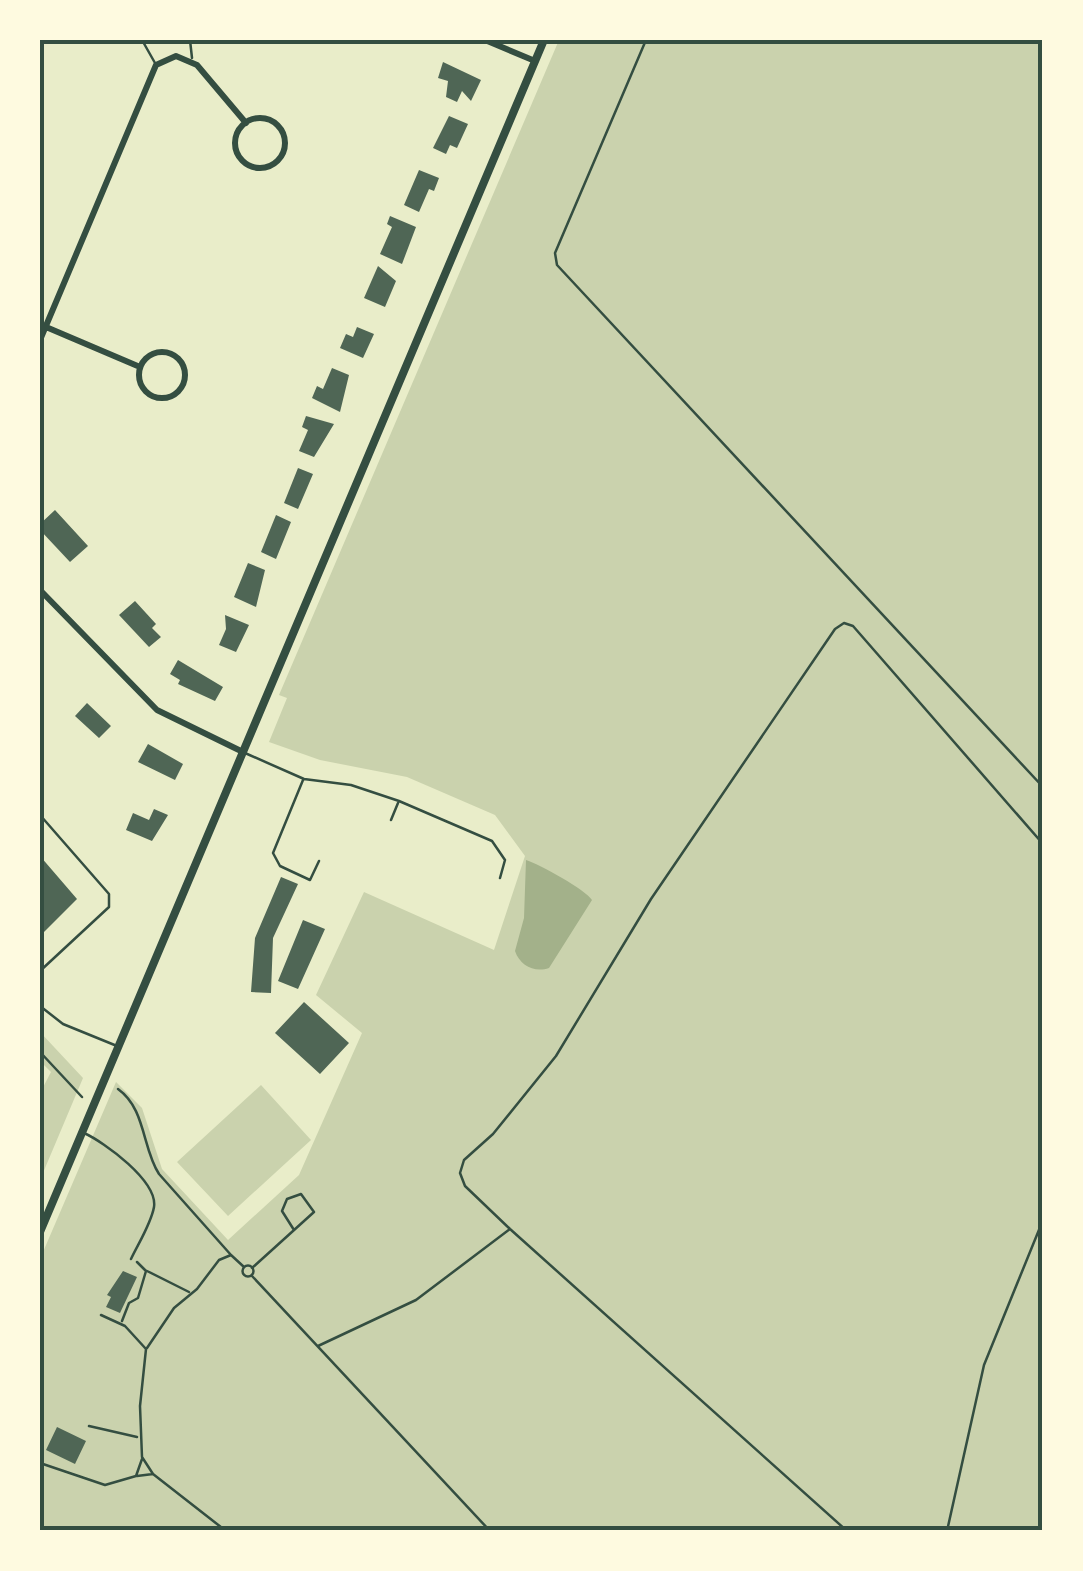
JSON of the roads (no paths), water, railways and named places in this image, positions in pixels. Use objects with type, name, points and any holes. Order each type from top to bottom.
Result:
[{"type":"street","points":[[485,40],[536,61]]},
{"type":"street","points":[[40,1232],[544,40]]},
{"type":"street","points":[[40,340],[156,64],[176,56],[193,62],[246,123]]},
{"type":"street","points":[[262,118],[282,132],[285,148],[270,166],[254,168],[240,159],[235,144],[246,123],[262,118]]},
{"type":"street","points":[[46,327],[140,367]]},
{"type":"street","points":[[171,354],[182,364],[184,378],[177,392],[156,397],[140,382],[140,367],[149,356],[171,354]]},
{"type":"street","points":[[40,590],[157,710],[244,752]]},
{"type":"lane","points":[[142,40],[156,64]]},
{"type":"lane","points":[[190,40],[193,62]]},
{"type":"lane","points":[[244,752],[304,779],[352,785],[398,801],[492,841],[505,860],[500,878]]},
{"type":"lane","points":[[304,779],[273,853],[280,866],[310,880],[318,861]]},
{"type":"lane","points":[[391,820],[398,801]]},
{"type":"lane","points":[[40,815],[110,894],[108,907],[40,971]]},
{"type":"lane","points":[[40,1006],[63,1024],[119,1046]]},
{"type":"lane","points":[[83,1132],[109,1145],[152,1196],[154,1207],[131,1259]]}]
